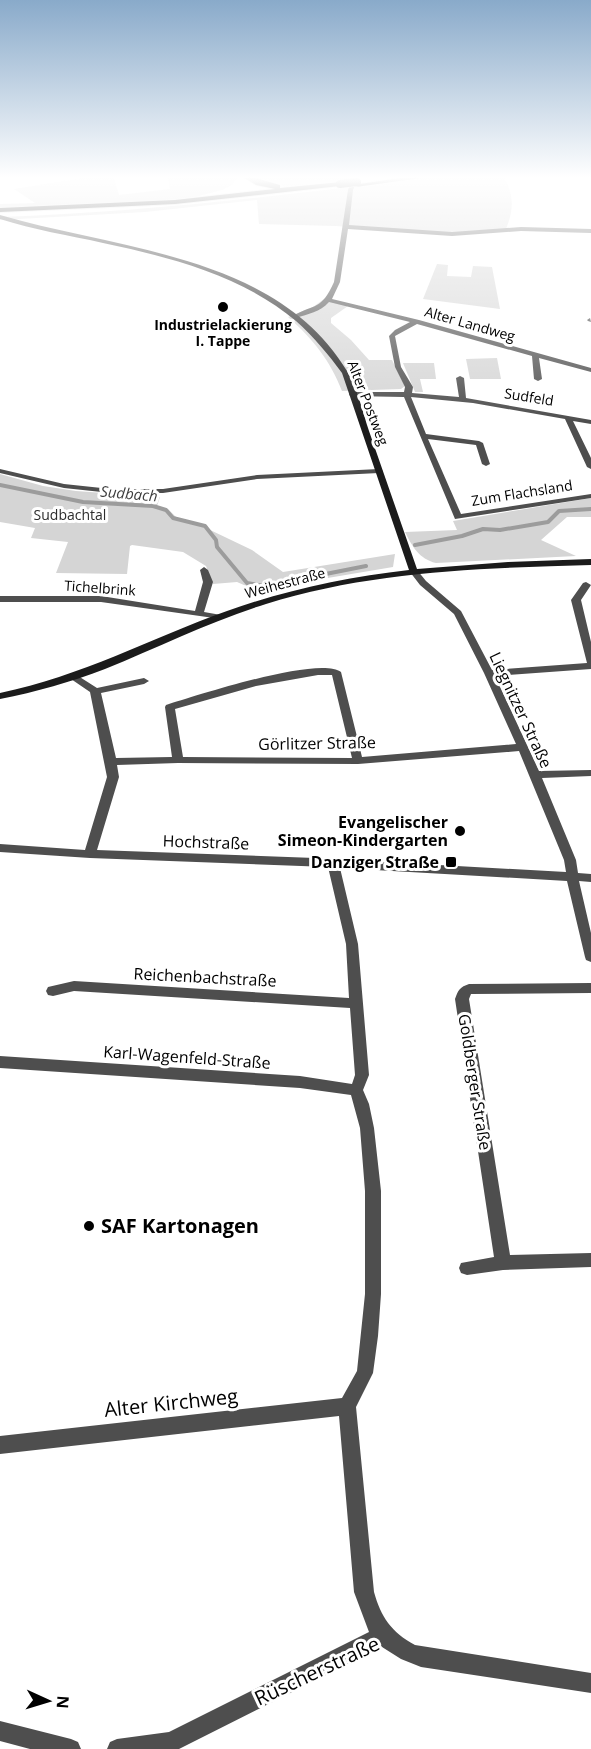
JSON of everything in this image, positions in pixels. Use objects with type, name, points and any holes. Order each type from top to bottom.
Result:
[{"type":"street","name":"Alter Postweg","points":[[174,259],[194,264],[246,286],[296,316],[333,353],[345,373],[353,394],[414,572]]},
{"type":"street","points":[[296,316],[321,307],[329,300],[336,285],[341,259]]},
{"type":"street","name":"Alter Landweg","points":[[329,300],[417,321],[591,370]]},
{"type":"street","points":[[417,321],[392,336],[398,367],[409,387],[407,398],[424,436],[479,443],[486,464]]},
{"type":"street","name":"Alter Landweg","points":[[535,356],[538,379]]},
{"type":"street","points":[[460,378],[463,400]]},
{"type":"street","name":"Sudfeld","points":[[353,394],[408,393],[591,422]]},
{"type":"street","points":[[568,417],[591,467]]},
{"type":"street","name":"Zum Flachsland","points":[[424,436],[458,517],[591,496]]},
{"type":"street","points":[[579,442],[591,443]]},
{"type":"street","points":[[0,471],[64,486],[111,491],[163,491],[257,477],[379,471]]},
{"type":"street","name":"Weihestraße","points":[[0,696],[75,677],[218,617],[302,591],[352,580],[414,572],[494,565],[591,562]]},
{"type":"street","points":[[199,613],[208,582],[204,570]]},
{"type":"street","name":"Liegnitzer Straße","points":[[414,572],[423,583],[458,613],[489,673],[570,860],[574,892],[591,957]]},
{"type":"street","points":[[489,673],[591,664],[576,600],[586,585]]},
{"type":"street","name":"Tichelbrink","points":[[0,600],[101,599],[218,617]]},
{"type":"street","points":[[178,760],[170,707],[265,681],[322,671],[336,672],[358,761]]},
{"type":"street","points":[[75,677],[95,691],[113,777],[90,854]]},
{"type":"street","points":[[95,691],[144,681]]},
{"type":"street","name":"Görlitzer Straße","points":[[111,762],[358,761],[522,747]]},
{"type":"street","points":[[535,775],[591,773]]},
{"type":"street","name":"Hochstraße","points":[[0,848],[591,878]]},
{"type":"street","points":[[333,864],[352,944],[362,1075],[359,1097],[367,1128],[373,1191],[373,1294],[365,1373],[347,1406],[364,1592],[370,1615],[382,1636]]},
{"type":"street","name":"Reichenbachstraße","points":[[53,991],[74,986],[357,1002]]},
{"type":"street","name":"Goldberger Straße","points":[[503,1263],[462,999],[464,992],[469,989],[591,988]]},
{"type":"street","name":"Karl-Wagenfeld-Straße","points":[[0,1062],[300,1082],[359,1097]]},
{"type":"street","points":[[467,1268],[503,1263],[591,1260]]},
{"type":"street","name":"Alter Kirchweg","points":[[0,1445],[347,1406]]},
{"type":"street","name":"Rüscherstraße","points":[[117,1749],[171,1746],[382,1636],[397,1648],[421,1657],[591,1683]]},
{"type":"street","points":[[0,1733],[71,1749]]},
{"type":"green space","points":[[437,264],[448,265],[447,276],[471,277],[473,266],[492,267],[500,309],[423,299]]},
{"type":"green space","points":[[324,299],[348,306],[331,318],[331,323],[369,360],[392,360],[405,386],[401,389],[342,391],[332,369],[320,351],[288,317],[313,307]]},
{"type":"green space","points":[[497,358],[501,379],[470,379],[466,359]]},
{"type":"green space","points":[[403,363],[434,363],[436,379],[420,379],[423,392],[415,392]]},
{"type":"green space","name":"Sudbachtal","points":[[0,474],[43,486],[76,491],[160,497],[157,506],[168,509],[177,518],[208,526],[206,528],[252,550],[283,572],[395,554],[393,567],[298,583],[260,592],[237,582],[213,584],[206,566],[183,552],[132,545],[130,546],[127,574],[56,573],[68,542],[31,538],[35,528],[0,522]]},
{"type":"green space","points":[[591,498],[591,517],[567,517],[541,540],[576,556],[436,563],[425,558],[413,547],[405,532],[457,530],[453,521]]},
{"type":"waterway","name":"Sudbach","points":[[0,485],[83,502],[153,506],[166,510],[173,518],[205,526],[216,540],[217,547],[247,583],[265,586],[366,566]]},
{"type":"waterway","name":"Sudbach","points":[[415,545],[462,536],[483,529],[500,530],[548,522],[559,511],[591,509]]},
{"type":"place","name":"Industrielackierung I. Tappe","points":[[223,307]]},
{"type":"place","name":"Evangelischer Simeon-Kindergarten","points":[[460,831]]},
{"type":"place","name":"Danziger Straße","points":[[451,862]]},
{"type":"place","name":"SAF Kartonagen","points":[[89,1226]]}]
